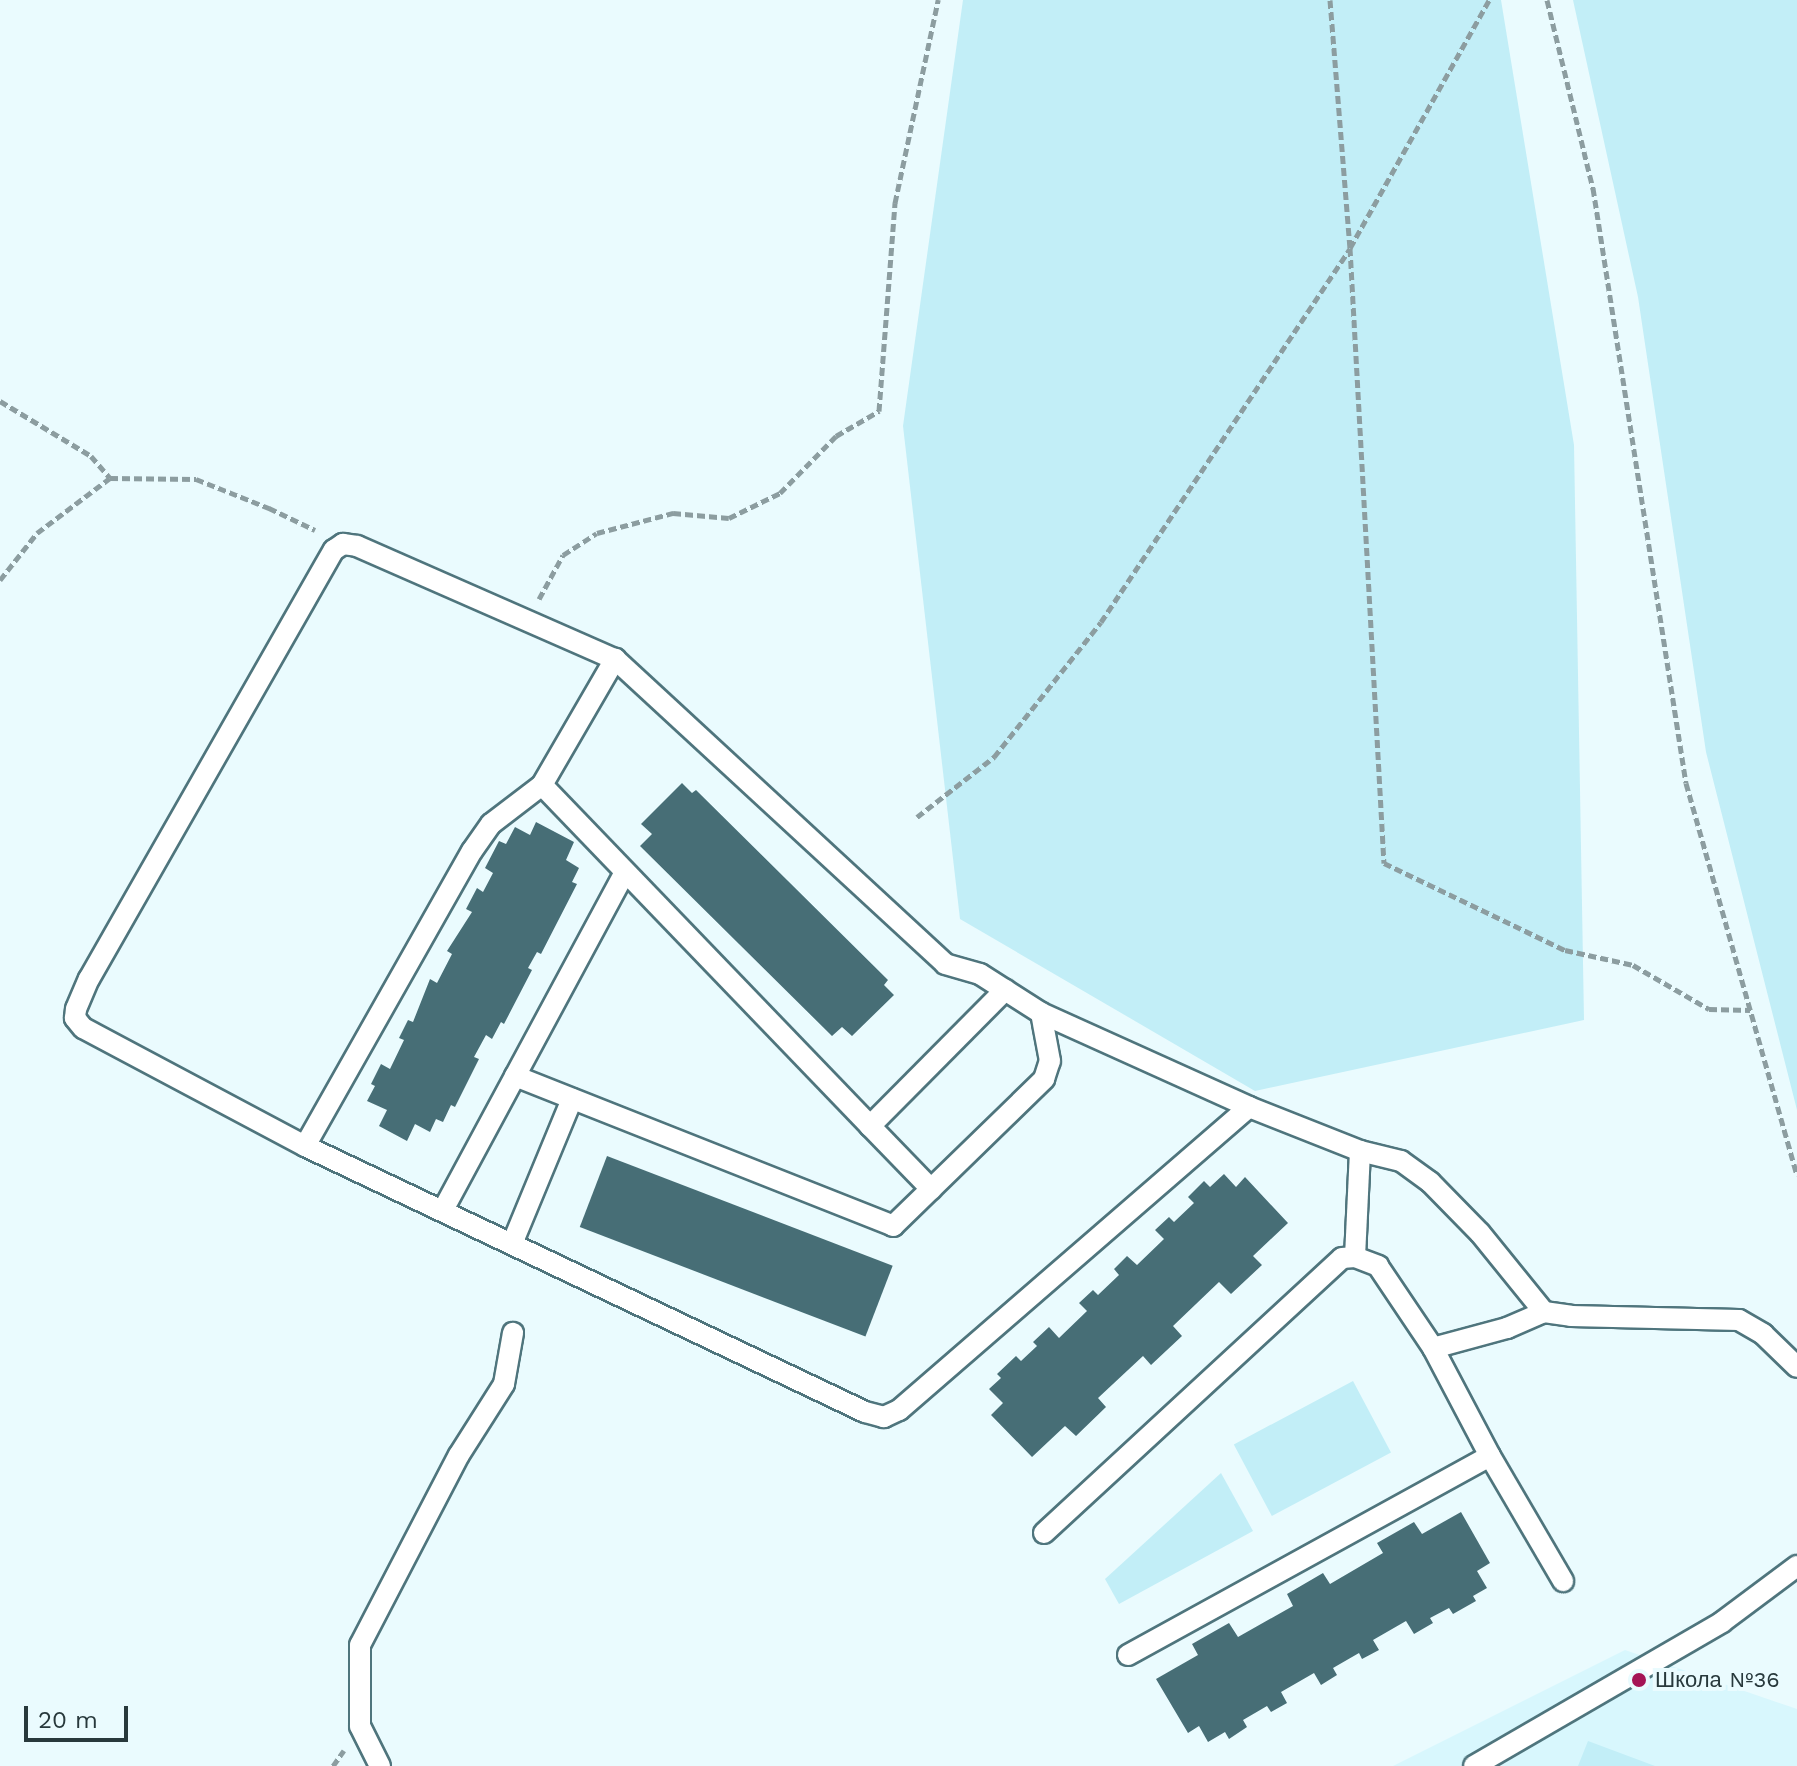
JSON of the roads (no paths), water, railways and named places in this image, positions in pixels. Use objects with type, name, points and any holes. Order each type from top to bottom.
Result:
[{"type":"lane","points":[[1249,1107],[899,1410],[884,1417],[851,1405],[305,1146],[83,1028],[75,1018],[89,979],[334,550],[343,544],[357,546],[615,659],[945,964],[980,974],[1041,1013],[1249,1107],[1360,1151],[1401,1161],[1430,1182],[1480,1233],[1544,1312]]},
{"type":"lane","points":[[305,1146],[472,851],[491,824],[542,785],[615,659]]},
{"type":"lane","points":[[542,785],[931,1189]]},
{"type":"lane","points":[[443,1210],[625,872]]},
{"type":"lane","points":[[870,1126],[1005,990]]},
{"type":"lane","points":[[515,1076],[893,1226],[1044,1079],[1050,1061],[1041,1013]]},
{"type":"lane","points":[[512,1244],[572,1099]]},
{"type":"lane","points":[[1355,1257],[1360,1151]]},
{"type":"lane","points":[[1044,1533],[1342,1258],[1355,1257],[1378,1266],[1433,1348],[1490,1456],[1563,1581]]},
{"type":"lane","points":[[1433,1348],[1507,1328],[1544,1312],[1571,1316],[1739,1320],[1763,1334],[1797,1367]]},
{"type":"lane","points":[[380,1766],[360,1726],[360,1645],[459,1455],[504,1384],[513,1333]]},
{"type":"lane","points":[[1128,1655],[1490,1456]]},
{"type":"lane","points":[[1474,1766],[1722,1622],[1797,1566]]},
{"type":"place","name":"Школа №36","points":[[1639,1680]]}]
